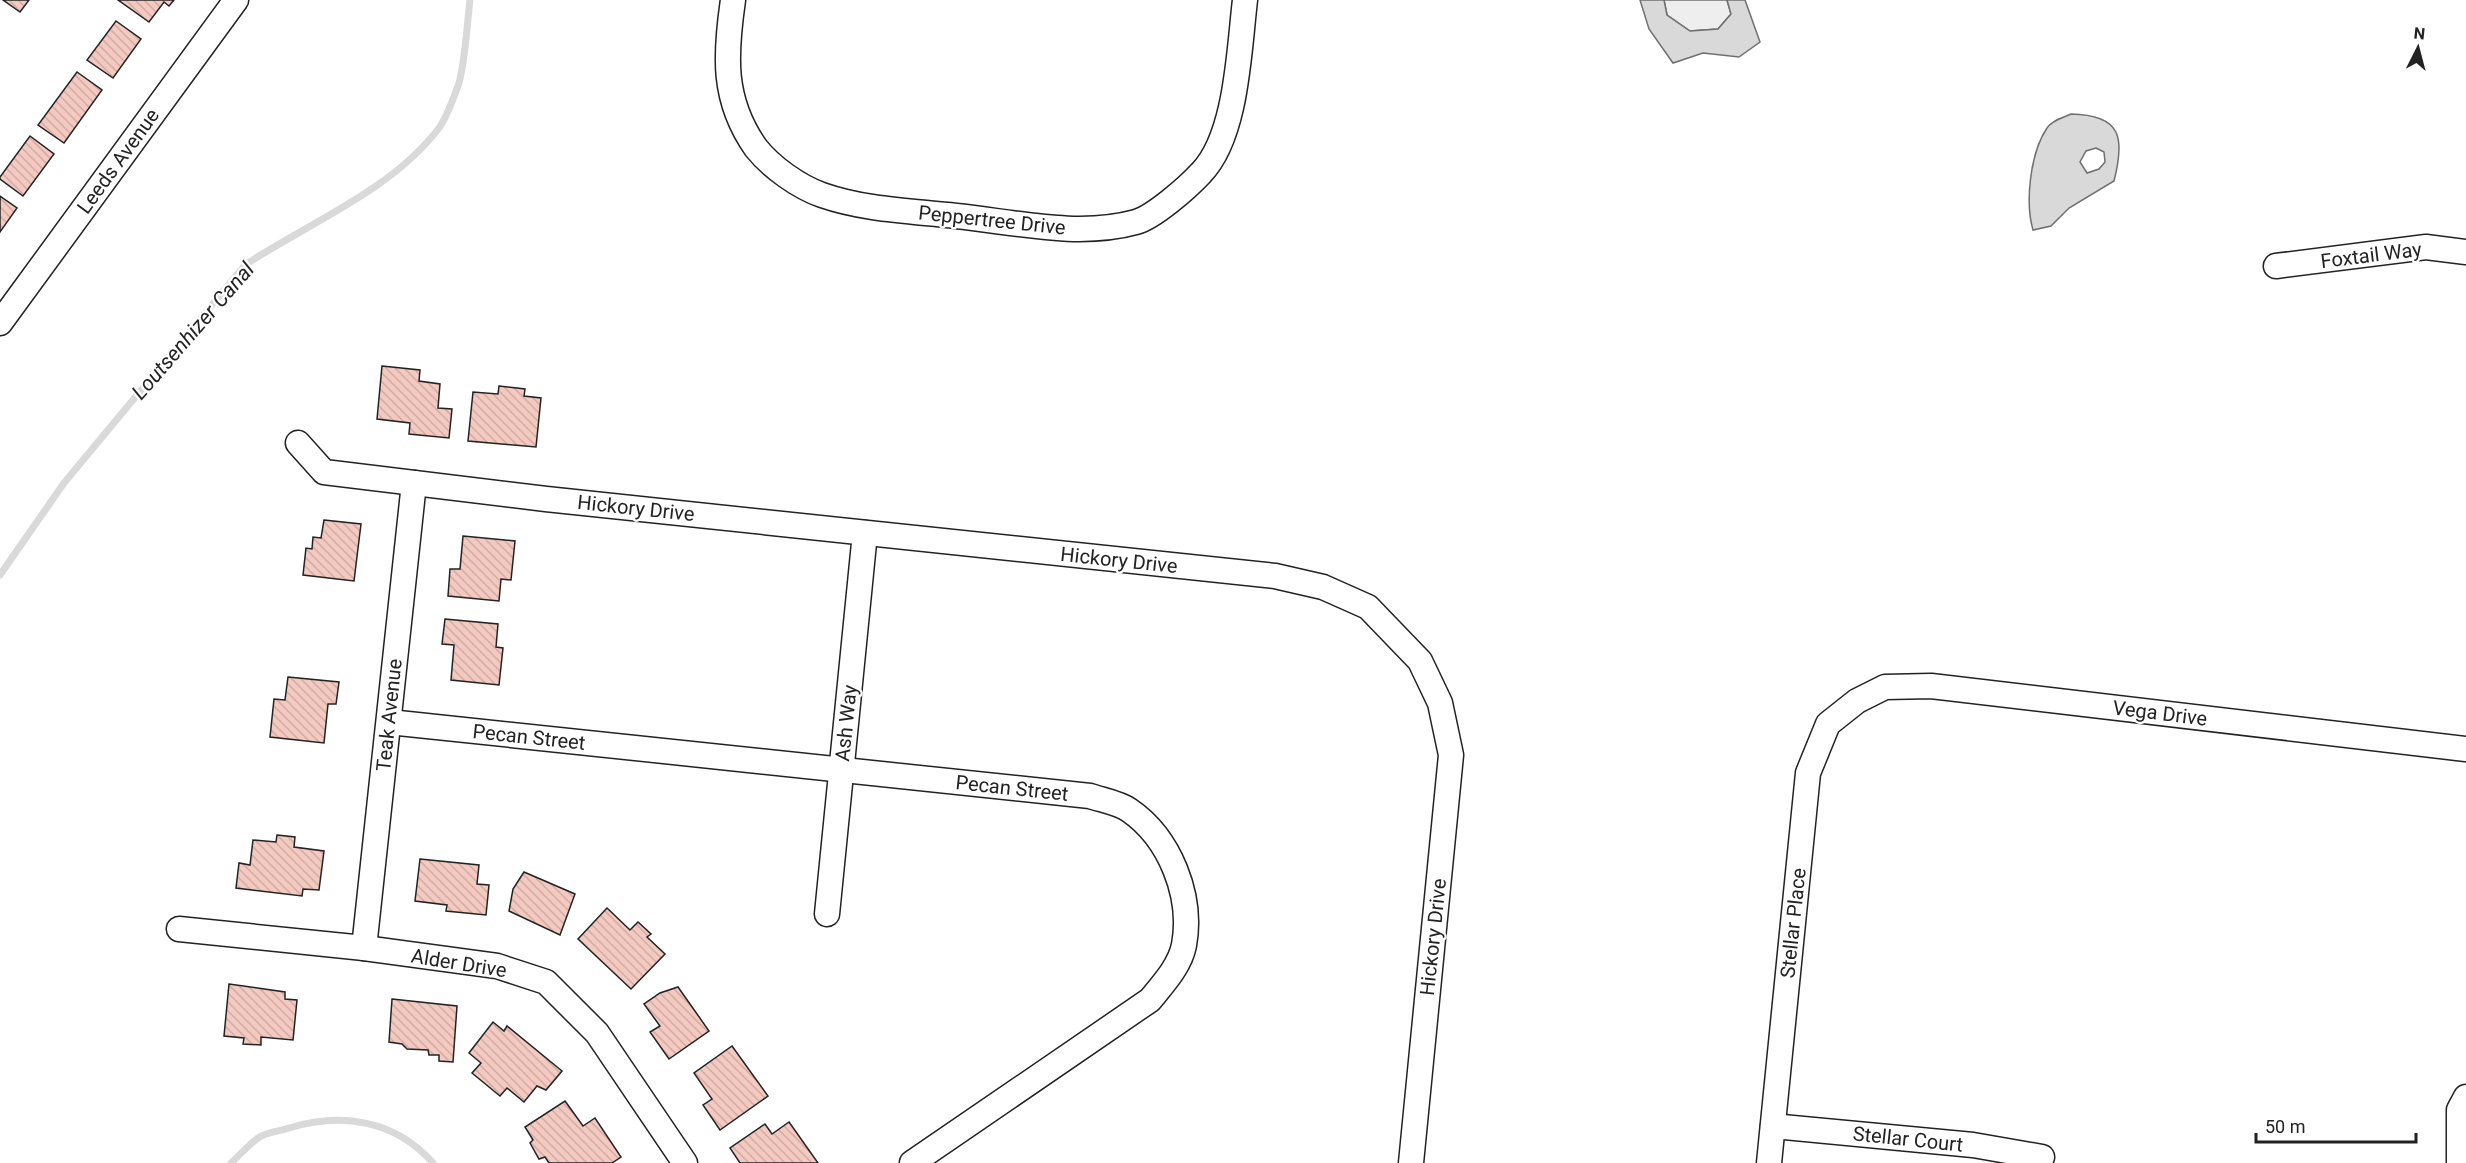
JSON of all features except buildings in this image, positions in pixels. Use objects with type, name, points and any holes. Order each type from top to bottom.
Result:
[{"type":"street","name":"Leeds Avenue","points":[[0,323],[236,0]]},
{"type":"street","name":"Peppertree Drive","points":[[733,0],[726,48],[729,82],[736,112],[757,149],[793,181],[821,194],[859,205],[1086,230],[1139,221],[1203,172],[1225,134],[1234,91],[1245,0]]},
{"type":"street","name":"Foxtail Way","points":[[2276,266],[2426,247],[2466,252]]},
{"type":"street","name":"Hickory Drive","points":[[298,443],[324,472],[1263,575],[1323,587],[1368,607],[1420,661],[1440,703],[1451,755],[1411,1163]]},
{"type":"street","name":"Teak Avenue","points":[[364,948],[414,483]]},
{"type":"street","name":"Ash Way","points":[[827,914],[865,532]]},
{"type":"street","name":"Vega Drive","points":[[1857,701],[1885,687],[1931,686],[2466,749]]},
{"type":"street","name":"Stellar Place","points":[[1768,1163],[1808,772],[1828,724],[1857,701]]},
{"type":"street","name":"Pecan Street","points":[[389,722],[1090,796],[1128,809],[1153,831],[1180,877],[1185,912],[1184,946],[1170,976],[1150,999],[912,1163]]},
{"type":"street","name":"Alder Drive","points":[[179,929],[364,948],[497,966],[546,982],[597,1033],[685,1163]]},
{"type":"street","points":[[2459,1163],[2459,1110],[2466,1097]]},
{"type":"street","name":"Stellar Court","points":[[1773,1126],[1974,1145],[2042,1158]]},
{"type":"shaded area","points":[[1640,0],[1664,0],[1667,15],[1690,31],[1718,29],[1731,14],[1727,0],[1745,0],[1760,42],[1739,57],[1703,53],[1673,63],[1649,29]]},
{"type":"shaded area","points":[[1664,0],[1727,0],[1731,14],[1718,29],[1690,31],[1667,15]]},
{"type":"shaded area","points":[[2071,114],[2088,115],[2101,119],[2110,124],[2116,132],[2119,153],[2114,181],[2069,208],[2051,226],[2033,230],[2029,192],[2033,164],[2041,138],[2049,125]],"holes":[[[2096,148],[2104,152],[2105,162],[2099,169],[2087,173],[2080,162],[2086,151]]]},
{"type":"waterway","name":"Loutsenhizer Canal","points":[[0,575],[64,483],[245,265],[374,188],[420,150],[439,128],[450,108],[460,78],[470,0]]},
{"type":"waterway","name":"Loutsenhizer Canal","points":[[231,1163],[251,1143],[265,1134],[309,1123],[329,1121],[367,1123],[385,1129],[418,1148],[433,1163]]}]
